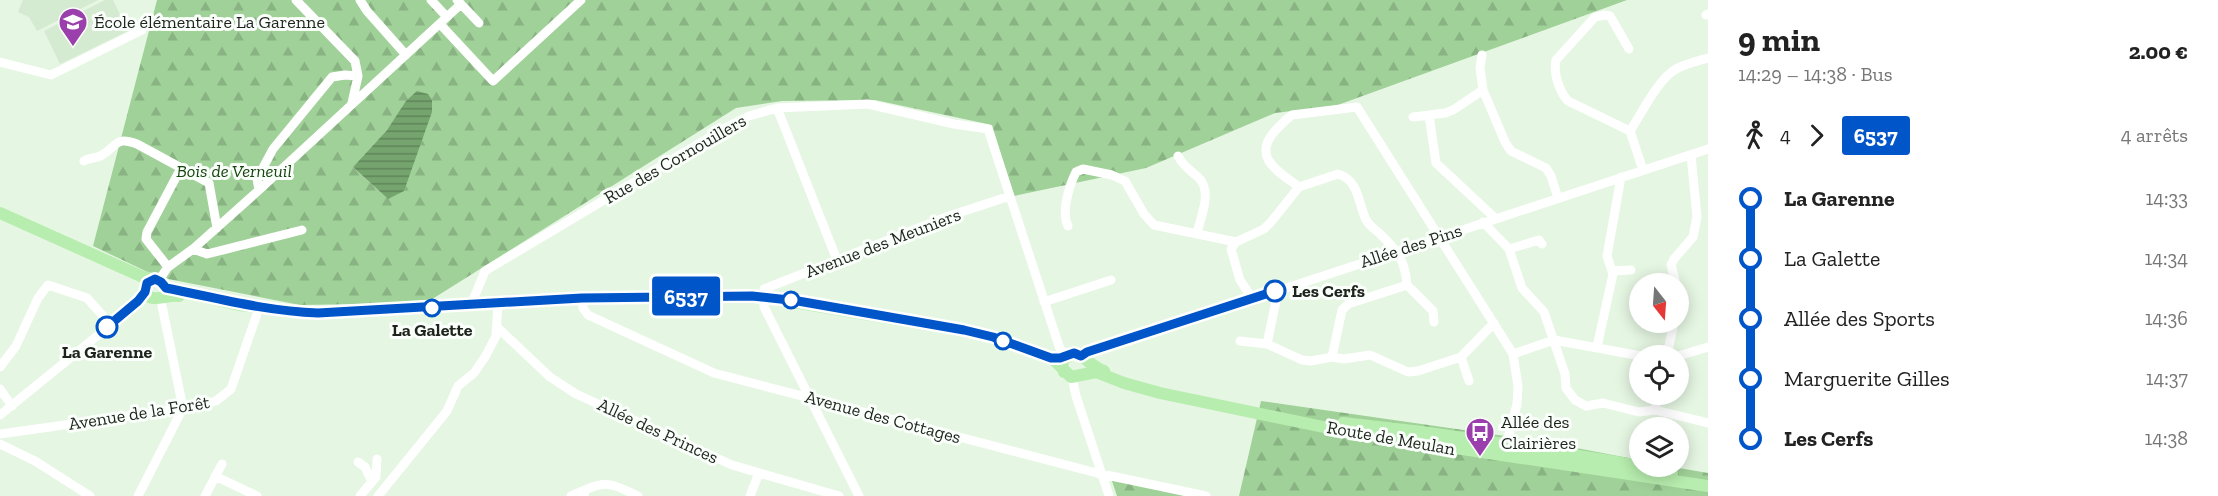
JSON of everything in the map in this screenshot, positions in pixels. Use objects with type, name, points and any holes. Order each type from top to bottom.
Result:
[{"type":"main road","points":[[0,213],[52,236],[159,291],[206,304],[283,318],[320,319],[582,300],[764,299],[963,335],[1022,349],[1046,356],[1073,375]]},
{"type":"main road","points":[[52,236],[115,271],[138,279],[149,297],[166,288],[221,301],[301,313],[471,305],[498,306]]},
{"type":"main road","points":[[1046,356],[1067,356],[1074,353],[1083,358],[1086,367],[1073,375]]},
{"type":"main road","points":[[1067,356],[1062,363],[1073,375]]},
{"type":"main road","name":"Route de Meulan","points":[[1083,358],[1097,369],[1145,381],[1211,404]]},
{"type":"main road","name":"Route de Meulan","points":[[1073,375],[1096,372],[1134,387],[1384,438],[1629,465]]},
{"type":"main road","name":"Route de Meulan","points":[[1509,450],[1708,485]]},
{"type":"main road","name":"Route de Meulan","points":[[1680,477],[1708,485]]},
{"type":"street","points":[[296,0],[355,61],[358,76],[351,106]]},
{"type":"street","points":[[360,0],[406,55]]},
{"type":"street","points":[[431,0],[443,20],[493,81],[581,0]]},
{"type":"street","points":[[138,496],[183,408],[159,291],[168,267],[194,249],[259,190],[406,55],[459,2],[479,23]]},
{"type":"street","points":[[1629,49],[1610,16],[1595,17],[1556,60],[1554,68],[1562,94],[1568,101],[1630,131],[1643,170]]},
{"type":"street","points":[[0,62],[51,75],[142,30]]},
{"type":"street","points":[[1482,55],[1480,68],[1483,90],[1505,142],[1511,150],[1546,168],[1558,198]]},
{"type":"street","points":[[1630,131],[1653,93],[1671,72],[1708,58]]},
{"type":"street","points":[[259,190],[257,179],[273,149],[332,77],[358,76]]},
{"type":"street","points":[[1413,117],[1453,110],[1483,90]]},
{"type":"street","name":"Rue des Cornouillers","points":[[471,305],[485,271],[725,128],[749,116],[777,108],[868,104],[954,124],[988,129],[1010,196]]},
{"type":"street","points":[[1299,188],[1265,155],[1268,139],[1285,120],[1292,116],[1357,107],[1514,354],[1518,386],[1509,450]]},
{"type":"street","points":[[777,108],[837,260]]},
{"type":"street","points":[[1429,115],[1436,163],[1495,219]]},
{"type":"street","points":[[84,161],[101,156],[116,142],[126,140],[137,144],[209,183],[216,228]]},
{"type":"street","name":"Allée des Pins","points":[[1083,358],[1087,352],[1708,149]]},
{"type":"street","points":[[1673,273],[1671,265],[1693,237],[1697,218],[1690,155]]},
{"type":"street","points":[[1178,156],[1183,165],[1202,181],[1205,188],[1206,198],[1197,233]]},
{"type":"street","points":[[168,267],[146,239],[147,232],[181,168]]},
{"type":"street","points":[[1068,226],[1064,218],[1073,178],[1076,172],[1083,169],[1125,180],[1144,214],[1154,225],[1236,242]]},
{"type":"street","points":[[1252,298],[1240,280],[1231,249],[1236,242],[1264,229],[1299,188],[1338,174],[1344,176],[1355,187],[1366,221],[1398,250],[1407,285],[1432,311],[1434,322]]},
{"type":"street","points":[[1597,347],[1613,274],[1606,256],[1621,177]]},
{"type":"street","points":[[1010,196],[1058,344],[1067,356]]},
{"type":"street","name":"Avenue des Meuniers","points":[[764,299],[764,289],[949,216],[1010,196]]},
{"type":"street","points":[[1483,222],[1509,249],[1522,288],[1544,312],[1565,374],[1569,395],[1586,406],[1603,403],[1639,412],[1655,410],[1708,423]]},
{"type":"street","points":[[194,249],[207,254],[302,230]]},
{"type":"street","points":[[1509,249],[1539,240],[1542,244]]},
{"type":"street","points":[[1612,271],[1631,270]]},
{"type":"street","points":[[1044,302],[1111,280]]},
{"type":"street","points":[[0,366],[16,346],[38,298],[48,285],[87,298],[110,324]]},
{"type":"street","points":[[1332,357],[1342,310],[1348,304],[1407,285]]},
{"type":"street","points":[[134,306],[145,291]]},
{"type":"street","points":[[0,415],[110,324],[159,291]]},
{"type":"street","points":[[1267,344],[1277,296],[1276,291]]},
{"type":"street","points":[[764,299],[764,307],[859,496]]},
{"type":"street","name":"Avenue des Cottages","points":[[582,300],[588,315],[714,373],[1101,474],[1206,496]]},
{"type":"street","points":[[378,496],[447,411],[458,386],[474,373],[485,357],[496,336],[498,306]]},
{"type":"street","name":"Avenue de la Forêt","points":[[0,436],[216,401],[231,389],[257,314]]},
{"type":"street","points":[[1240,341],[1267,344],[1302,360],[1311,361],[1332,357],[1344,359],[1370,355],[1408,372],[1461,357],[1494,323]]},
{"type":"street","name":"Allée des Princes","points":[[497,327],[550,377],[576,394],[732,465],[839,496]]},
{"type":"street","points":[[1514,354],[1554,340],[1629,354]]},
{"type":"street","points":[[1046,356],[1058,344]]},
{"type":"street","points":[[1689,353],[1708,347]]},
{"type":"street","points":[[1461,357],[1468,381]]},
{"type":"street","points":[[1073,375],[1076,396],[1109,496]]},
{"type":"street","points":[[0,389],[12,406]]},
{"type":"street","points":[[1655,410],[1656,405]]},
{"type":"street","points":[[0,436],[0,444],[34,461],[90,496]]},
{"type":"street","points":[[360,496],[376,477],[377,459]]},
{"type":"street","points":[[358,462],[364,467],[372,482]]},
{"type":"street","points":[[205,496],[222,464]]},
{"type":"street","points":[[750,496],[759,473]]},
{"type":"street","points":[[215,476],[257,496]]},
{"type":"street","points":[[571,496],[585,493],[598,484],[608,483],[638,496]]},
{"type":"shaded area","points":[[23,0],[98,0],[37,31],[29,17],[18,12]]},
{"type":"shaded area","name":"École élémentaire La Garenne","points":[[105,0],[113,0],[128,31],[60,64],[44,31]]},
{"type":"shaded area","points":[[417,91],[428,94],[432,100],[432,112],[404,191],[388,199],[353,167],[387,130],[406,101]]},
{"type":"green space","name":"Bois de Verneuil","points":[[157,0],[1627,0],[1335,106],[1275,113],[1146,168],[1014,196],[992,125],[875,100],[782,101],[736,108],[426,303],[300,305],[158,277],[93,246]],"holes":[[[396,117],[388,199],[353,167]]]},
{"type":"green space","points":[[1261,401],[1540,441],[1629,458],[1629,477],[1689,477],[1689,470],[1708,473],[1708,496],[1239,496]]},
{"type":"green space","points":[[1111,478],[1196,496],[1117,496]]},
{"type":"bus line","name":"6537","points":[[107,327],[134,306],[145,292],[147,283],[155,279],[166,288],[221,301],[301,313],[374,311],[582,298],[752,296],[798,301],[964,330],[993,337],[1031,352],[1055,358],[1066,357],[1069,354],[1081,356],[1087,352],[1275,291]]},
{"type":"place","name":"École élémentaire La Garenne","points":[[73,48]]},
{"type":"place","name":"Les Cerfs","points":[[1275,291]]},
{"type":"place","name":"La Galette","points":[[432,308]]},
{"type":"place","name":"La Garenne","points":[[107,327]]},
{"type":"place","name":"Allée des Clairières","points":[[1480,458]]}]
